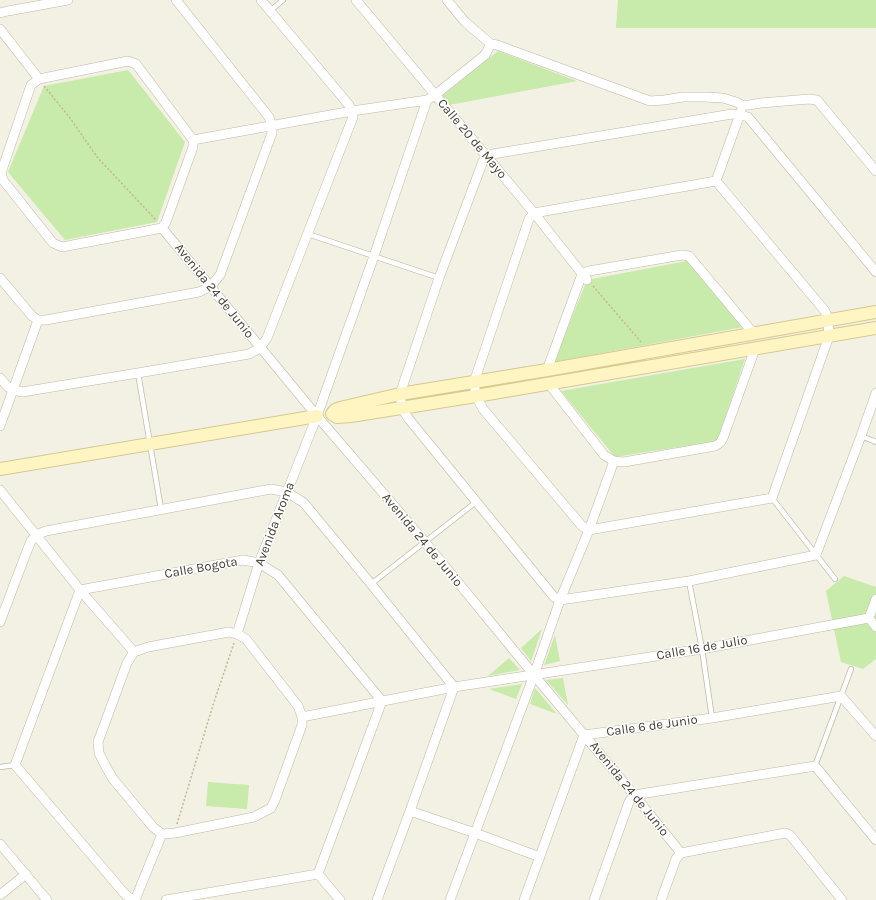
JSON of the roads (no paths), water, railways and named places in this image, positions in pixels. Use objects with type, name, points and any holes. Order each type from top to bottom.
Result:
[{"type":"street","points":[[0,14],[8,10],[68,0]]},
{"type":"street","points":[[0,278],[32,316],[38,320],[46,320],[199,292],[211,286],[220,275],[272,133],[272,126],[269,117],[176,0]]},
{"type":"street","points":[[0,378],[8,387],[22,392],[249,354],[260,348],[267,338],[352,117],[352,111],[261,0]]},
{"type":"street","name":"Calle 20 de Mayo","points":[[356,0],[534,213],[585,277]]},
{"type":"street","points":[[447,0],[465,22],[490,44],[497,45],[650,101],[683,97],[704,97],[723,98],[742,105],[749,105],[809,99],[817,100],[876,171]]},
{"type":"street","points":[[0,30],[39,80]]},
{"type":"street","points":[[193,140],[352,111],[427,100],[485,56],[490,44]]},
{"type":"street","points":[[128,61],[136,64],[193,140],[193,147],[166,222],[162,228],[62,247],[54,243],[3,180],[0,173],[31,85],[39,80],[128,61]]},
{"type":"street","name":"Avenida Aroma","points":[[238,634],[259,563],[317,416],[374,256],[427,100]]},
{"type":"street","points":[[716,181],[740,115],[742,105]]},
{"type":"street","points":[[876,272],[748,117],[732,114],[493,154],[483,161],[439,278],[400,394],[402,408],[408,418],[554,597],[560,600],[689,581],[816,555],[876,393]]},
{"type":"street","points":[[716,181],[824,311],[828,320],[829,336],[772,498],[589,530],[582,526],[483,410],[476,396],[474,382],[529,219],[534,213],[716,181]]},
{"type":"street","name":"Avenida 24 de Junio","points":[[162,228],[211,286],[260,348],[425,542],[681,853]]},
{"type":"street","points":[[547,370],[585,277],[589,271],[682,255],[689,256],[754,334]]},
{"type":"street","points":[[332,414],[335,410],[344,406],[400,394],[547,370],[876,312]]},
{"type":"street","points":[[0,426],[38,320]]},
{"type":"street","points":[[0,469],[317,416],[332,414],[337,416],[351,416],[402,408],[876,328]]},
{"type":"street","points":[[549,384],[604,455],[614,461],[624,462],[715,446],[720,443],[755,349]]},
{"type":"street","points":[[450,900],[534,675],[560,600],[589,530],[614,461]]},
{"type":"street","points":[[0,622],[24,556],[36,535],[46,531],[271,489],[287,492],[304,503],[454,687],[377,900]]},
{"type":"street","points":[[0,490],[80,590],[134,652]]},
{"type":"street","name":"Calle Bogota","points":[[80,590],[242,560],[259,563],[278,575],[382,701]]},
{"type":"street","points":[[80,590],[15,765],[124,893],[133,900],[162,834]]},
{"type":"street","points":[[876,599],[869,618],[876,627]]},
{"type":"street","name":"Calle 16 de Julio","points":[[302,717],[454,687],[702,649],[869,618]]},
{"type":"street","points":[[229,632],[238,634],[246,639],[251,645],[298,706],[302,717],[302,725],[276,800],[271,808],[254,817],[175,834],[162,834],[153,827],[114,778],[99,753],[98,742],[127,663],[134,652],[148,647],[229,632]]},
{"type":"street","points":[[841,696],[876,736]]},
{"type":"street","name":"Calle 6 de Junio","points":[[584,736],[712,718],[841,696]]},
{"type":"street","points":[[318,874],[382,701]]},
{"type":"street","points":[[524,900],[584,736]]},
{"type":"street","points":[[594,900],[629,802],[634,795],[815,766],[876,840]]},
{"type":"street","points":[[410,811],[475,832],[540,857]]},
{"type":"street","points":[[661,900],[676,859],[681,853],[785,833],[790,835],[842,900]]},
{"type":"street","points":[[0,844],[47,900]]},
{"type":"street","points":[[0,895],[26,874]]},
{"type":"street","points":[[166,900],[318,874]]},
{"type":"street","points":[[318,874],[340,900]]},
{"type":"lane","points":[[270,11],[283,0]]},
{"type":"lane","points":[[308,234],[439,278]]},
{"type":"lane","points":[[138,373],[161,509]]},
{"type":"lane","points":[[861,436],[876,442]]},
{"type":"lane","points":[[772,498],[835,579]]},
{"type":"lane","points":[[371,584],[476,502]]},
{"type":"lane","points":[[689,581],[702,649],[712,718]]},
{"type":"lane","points":[[815,766],[851,669]]},
{"type":"lane","points":[[0,767],[15,765]]}]
